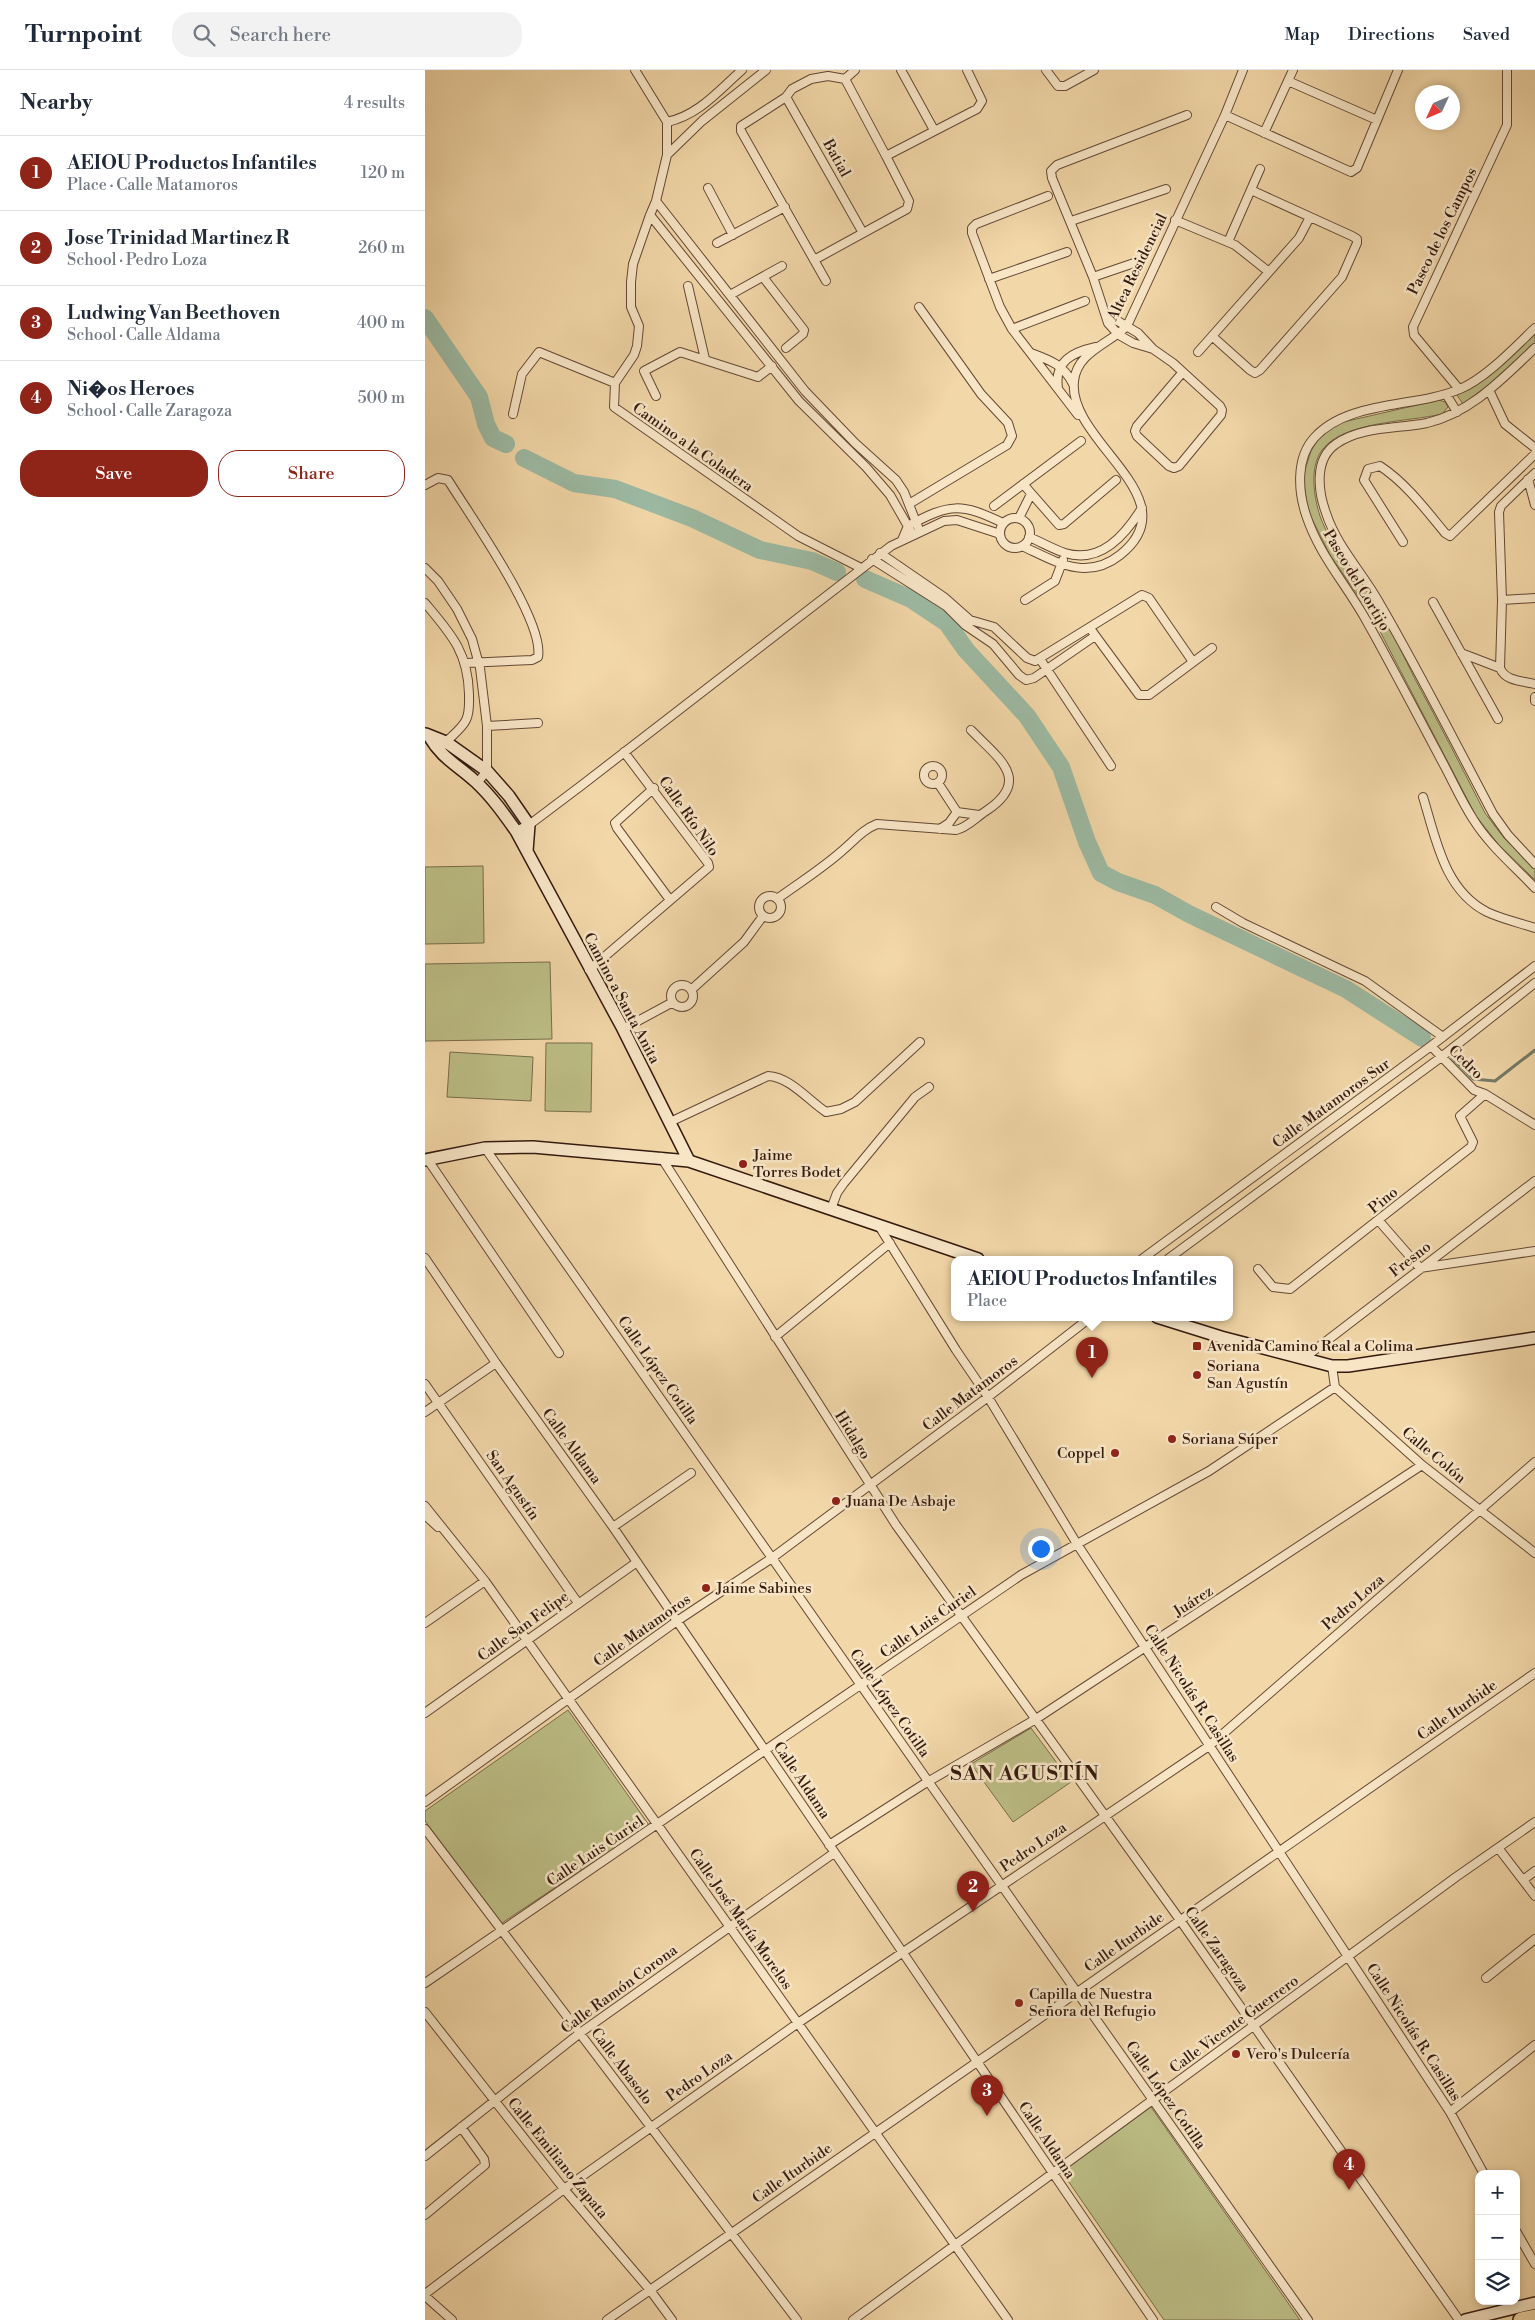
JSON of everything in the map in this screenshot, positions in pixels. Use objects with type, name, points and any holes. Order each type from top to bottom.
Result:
[{"type":"highway","points":[[1521,2320],[1535,2317]]},
{"type":"main road","points":[[427,735],[446,742],[487,771],[509,796],[529,825],[527,851]]},
{"type":"main road","points":[[427,735],[437,751]]},
{"type":"main road","name":"Camino a Santa Anita","points":[[437,751],[477,783],[500,809],[515,831],[589,970],[623,1029],[689,1161]]},
{"type":"main road","points":[[426,1160],[485,1148],[553,1148],[689,1161],[969,1256]]},
{"type":"main road","points":[[1171,1321],[1332,1366],[1348,1366],[1535,1338]]},
{"type":"main road","points":[[1465,2320],[1535,2303]]},
{"type":"street","points":[[513,414],[522,374],[539,352],[615,383],[634,355],[638,341],[639,326],[631,307],[631,282],[635,254],[649,215],[657,202],[667,155],[667,122],[635,70]]},
{"type":"street","points":[[667,122],[684,118],[697,111],[742,70]]},
{"type":"street","points":[[667,155],[702,122],[766,70]]},
{"type":"street","points":[[845,79],[855,70]]},
{"type":"street","points":[[901,70],[934,130]]},
{"type":"street","points":[[885,156],[977,109],[982,101],[967,70]]},
{"type":"street","points":[[1046,70],[1057,86],[1065,86],[1094,70]]},
{"type":"street","name":"Altea Residencial","points":[[1073,384],[1079,365],[1096,347],[1119,335],[1127,326],[1225,115],[1243,70]]},
{"type":"street","points":[[1264,133],[1293,70]]},
{"type":"street","points":[[1225,115],[1351,172],[1357,168],[1398,70]]},
{"type":"street","name":"Paseo de los Campos","points":[[1459,390],[1414,335],[1413,327],[1507,125],[1507,70]]},
{"type":"street","points":[[814,260],[907,209],[909,206],[845,79],[834,76],[811,79],[792,89],[787,97],[741,126],[741,131],[785,207],[814,260],[826,281]]},
{"type":"street","points":[[1288,81],[1377,120]]},
{"type":"street","name":"Batial","points":[[787,97],[863,233]]},
{"type":"street","points":[[1153,349],[1133,343],[1119,335],[1108,323],[1093,277],[1052,178],[1051,171],[1057,165],[1187,115]]},
{"type":"street","points":[[1228,242],[1260,169]]},
{"type":"street","points":[[708,188],[733,235]]},
{"type":"street","points":[[1071,221],[1166,189]]},
{"type":"street","points":[[1212,336],[1250,370],[1255,372],[1260,370],[1342,277],[1357,243],[1357,239],[1251,190]]},
{"type":"street","points":[[1022,546],[1029,537],[1028,525],[1019,518],[1003,523],[1000,534],[1005,544],[1016,547],[1022,546],[1061,564],[1092,569],[1110,562],[1131,545],[1143,518],[1142,508],[1134,489],[1115,460],[1083,422],[1012,329],[1000,307],[972,233],[972,228],[976,224],[1047,196]]},
{"type":"street","points":[[657,202],[805,391],[855,443],[896,480],[916,522],[916,534]]},
{"type":"street","points":[[717,243],[785,207]]},
{"type":"street","points":[[649,215],[811,413],[890,495],[908,526],[916,534]]},
{"type":"street","points":[[1198,352],[1299,238],[1310,217]]},
{"type":"street","points":[[1175,220],[1228,242],[1269,272]]},
{"type":"street","points":[[989,279],[1067,252]]},
{"type":"street","points":[[1093,277],[1137,262]]},
{"type":"street","points":[[730,295],[782,266]]},
{"type":"street","points":[[763,277],[804,330],[803,334],[786,348]]},
{"type":"street","points":[[688,286],[705,359]]},
{"type":"street","points":[[715,295],[725,288]]},
{"type":"street","points":[[1012,329],[1085,301]]},
{"type":"street","points":[[909,504],[1007,445],[1012,436],[1008,423],[981,394],[919,307]]},
{"type":"street","points":[[1106,314],[1138,333],[1153,349],[1183,373],[1220,406],[1222,410],[1221,416],[1185,459],[1174,468],[1169,466],[1137,436],[1135,431],[1137,426],[1183,373]]},
{"type":"street","name":"Paseo del Cortijo","points":[[1535,328],[1483,374],[1459,390],[1353,414],[1336,420],[1321,431],[1307,448],[1300,473],[1305,514],[1315,538],[1365,619],[1472,818],[1496,848],[1535,888]]},
{"type":"street","points":[[1058,390],[1057,375],[1060,366],[1069,356],[1077,351],[1096,347]]},
{"type":"street","name":"Paseo del Cortijo","points":[[1535,348],[1489,390],[1457,412],[1428,422],[1349,436],[1334,444],[1326,454],[1321,467],[1319,487],[1326,514],[1336,537],[1380,602],[1493,814],[1535,864]]},
{"type":"street","points":[[656,396],[644,374],[646,369],[680,352],[758,377],[772,366]]},
{"type":"street","points":[[1029,352],[1060,366],[1068,373],[1073,384],[1083,422]]},
{"type":"street","name":"Camino a la Coladera","points":[[615,383],[613,407],[616,411],[799,536],[861,568]]},
{"type":"street","points":[[1489,390],[1505,424],[1535,448]]},
{"type":"street","points":[[1446,394],[1457,412]]},
{"type":"street","points":[[995,506],[1081,441]]},
{"type":"street","points":[[848,450],[855,443]]},
{"type":"street","points":[[1403,542],[1364,480],[1368,469],[1380,466],[1387,471],[1421,504],[1445,534],[1450,536],[1535,454]]},
{"type":"street","points":[[1532,476],[1535,505]]},
{"type":"street","points":[[1532,476],[1501,506],[1499,512],[1502,600],[1500,668],[1507,678],[1535,684]]},
{"type":"street","points":[[425,485],[438,478],[448,480],[517,592],[531,620],[539,651],[538,657],[532,660],[466,663]]},
{"type":"street","points":[[1023,484],[1059,525],[1064,524],[1116,480]]},
{"type":"street","points":[[1019,518],[1031,494]]},
{"type":"street","points":[[903,540],[908,526],[942,510],[956,507],[985,514],[1003,523]]},
{"type":"street","points":[[1029,537],[1064,553],[1089,554],[1111,546],[1124,534],[1142,508]]},
{"type":"street","points":[[515,831],[529,825],[880,553],[903,540],[944,522],[957,520],[1000,534]]},
{"type":"street","points":[[880,553],[945,597],[970,620],[994,627],[1027,658],[1035,661],[1142,595],[1149,598],[1193,662]]},
{"type":"street","points":[[1025,600],[1055,581],[1064,553]]},
{"type":"street","points":[[872,559],[946,606],[965,625],[993,644],[1019,675],[1027,680],[1034,678],[1095,636]]},
{"type":"street","points":[[425,568],[438,581],[457,609],[473,639],[479,663],[487,726],[487,771],[477,783]]},
{"type":"street","points":[[1502,600],[1535,598]]},
{"type":"street","points":[[1433,602],[1498,719]]},
{"type":"street","points":[[425,603],[451,633],[466,663],[469,677],[469,715],[462,726],[437,751]]},
{"type":"street","points":[[1089,627],[1139,695],[1149,695],[1212,648]]},
{"type":"street","points":[[1461,652],[1500,668]]},
{"type":"street","points":[[1040,659],[1111,766]]},
{"type":"street","points":[[487,726],[538,723]]},
{"type":"street","points":[[777,899],[844,849],[869,827],[877,824],[956,830],[965,828],[979,815],[997,804],[1007,793],[1011,784],[1003,764],[971,730]]},
{"type":"street","name":"Calle Río Nilo","points":[[589,970],[670,900],[707,871],[708,863],[654,788],[624,752]]},
{"type":"street","points":[[939,783],[957,812]]},
{"type":"street","points":[[654,788],[615,823],[670,900]]},
{"type":"street","points":[[1423,797],[1439,850],[1457,888],[1467,898],[1488,912],[1535,928]]},
{"type":"street","points":[[957,812],[979,815]]},
{"type":"street","points":[[939,828],[949,823],[957,812]]},
{"type":"street","points":[[769,896],[777,899],[781,907],[778,915],[771,918],[763,916],[759,908],[761,900],[769,896]]},
{"type":"street","points":[[1216,907],[1243,923],[1365,981],[1443,1037]]},
{"type":"street","points":[[691,990],[744,942],[763,916]]},
{"type":"street","name":"Calle Matamoros Sur","points":[[1146,1256],[1431,1046],[1535,966]]},
{"type":"street","name":"Calle Matamoros Sur","points":[[1172,1256],[1440,1058],[1535,983]]},
{"type":"street","points":[[686,986],[691,990],[693,1000],[687,1006],[679,1007],[673,1002],[672,993],[677,987],[686,986]]},
{"type":"street","points":[[623,1029],[673,1002]]},
{"type":"street","points":[[670,1122],[768,1076],[778,1076],[826,1112],[841,1109],[855,1102],[920,1042]]},
{"type":"street","name":"Cedro","points":[[1431,1046],[1440,1058],[1466,1084],[1535,1126]]},
{"type":"street","points":[[831,1210],[837,1193],[844,1182],[915,1097],[929,1087]]},
{"type":"street","name":"Pino","points":[[1258,1269],[1273,1287],[1290,1289],[1379,1221],[1471,1147],[1472,1137],[1460,1116],[1485,1094]]},
{"type":"street","name":"Calle López Cotilla","points":[[485,1148],[861,1685],[926,1782],[1002,1886],[1309,2320]]},
{"type":"street","name":"Hidalgo","points":[[661,1157],[868,1485],[960,1616],[1036,1719]]},
{"type":"street","points":[[426,1160],[559,1353]]},
{"type":"street","name":"Fresno","points":[[1303,1359],[1535,1181]]},
{"type":"street","points":[[1225,1198],[1236,1210]]},
{"type":"street","points":[[1379,1221],[1420,1268],[1535,1251]]},
{"type":"street","name":"Calle Nicolás R. Casillas","points":[[879,1226],[956,1350],[988,1397],[1077,1544],[1450,2112],[1482,2170]]},
{"type":"street","points":[[775,1338],[890,1243]]},
{"type":"street","name":"Calle Aldama","points":[[425,1258],[496,1363],[637,1562],[1153,2320]]},
{"type":"street","name":"Calle Matamoros","points":[[425,1802],[677,1621],[772,1558],[988,1397],[1086,1321]]},
{"type":"street","points":[[425,1412],[496,1363]]},
{"type":"street","points":[[1332,1366],[1335,1387]]},
{"type":"street","name":"San Agustín","points":[[425,1384],[579,1603]]},
{"type":"street","name":"Calle Colón","points":[[1335,1387],[1422,1465],[1535,1553]]},
{"type":"street","name":"Calle Luis Curiel","points":[[425,1983],[657,1826],[1021,1575],[1209,1471],[1335,1387]]},
{"type":"street","name":"Pedro Loza","points":[[425,2295],[564,2189],[798,2024],[1209,1746],[1535,1462]]},
{"type":"street","name":"Juárez","points":[[829,1845],[926,1782],[1036,1719],[1422,1465]]},
{"type":"street","points":[[613,1527],[691,1473]]},
{"type":"street","name":"Calle José María Morelos","points":[[425,1506],[485,1581],[1008,2320]]},
{"type":"street","name":"Calle José María Morelos","points":[[425,1515],[449,1537]]},
{"type":"street","name":"Calle San Felipe","points":[[425,1713],[637,1562]]},
{"type":"street","points":[[425,1623],[485,1581]]},
{"type":"street","name":"Calle Iturbide","points":[[607,2320],[874,2132],[1535,1673]]},
{"type":"street","name":"Calle Zaragoza","points":[[1036,1719],[1180,1920],[1459,2320]]},
{"type":"street","name":"Calle Vicente Guerrero","points":[[853,2320],[1535,1822]]},
{"type":"street","name":"Calle Abasolo","points":[[425,1829],[797,2320]]},
{"type":"street","points":[[1499,1848],[1535,1896]]},
{"type":"street","name":"Calle Ramón Corona","points":[[425,2156],[580,2033],[834,1853]]},
{"type":"street","points":[[1523,1880],[1535,1871]]},
{"type":"street","points":[[1486,1978],[1535,1938]]},
{"type":"street","name":"Calle Emiliano Zapata","points":[[425,2012],[564,2189],[650,2290],[672,2320]]},
{"type":"street","points":[[1450,2112],[1535,2045]]},
{"type":"street","points":[[425,2215],[485,2164],[484,2159],[461,2127]]},
{"type":"street","points":[[1520,2238],[1535,2264]]},
{"type":"street","points":[[425,2295],[452,2320]]},
{"type":"green space","points":[[1535,334],[1535,343],[1487,386],[1463,404],[1457,395],[1479,383]]},
{"type":"green space","points":[[1439,400],[1445,402],[1448,407],[1442,414],[1360,428],[1332,440],[1322,450],[1315,465],[1314,483],[1316,500],[1325,529],[1385,620],[1485,813],[1504,838],[1535,869],[1535,880],[1499,845],[1476,816],[1372,616],[1330,555],[1308,511],[1303,476],[1311,451],[1321,435],[1339,423]]},
{"type":"green space","points":[[483,866],[484,943],[425,944],[425,867]]},
{"type":"green space","points":[[550,962],[552,1039],[425,1041],[425,964]]},
{"type":"green space","points":[[546,1043],[592,1043],[591,1112],[545,1111]]},
{"type":"green space","points":[[450,1052],[533,1057],[531,1101],[447,1097]]},
{"type":"green space","points":[[568,1710],[649,1825],[502,1923],[425,1821],[425,1811]]},
{"type":"green space","points":[[1031,1728],[1071,1782],[1013,1822],[971,1764]]},
{"type":"green space","points":[[1151,2107],[1300,2320],[1164,2320],[1062,2172]]},
{"type":"waterway","points":[[425,318],[479,397],[486,424],[493,438],[506,444]]},
{"type":"waterway","points":[[524,458],[574,483],[615,489],[692,518],[760,550],[812,561],[837,572]]},
{"type":"waterway","points":[[865,579],[911,599],[947,623],[966,650],[1027,716],[1061,767],[1087,842],[1101,873],[1118,882],[1155,895],[1189,914],[1346,989],[1422,1038]]},
{"type":"waterway","points":[[1422,1038],[1427,1040]]},
{"type":"waterway","points":[[1452,1058],[1473,1079],[1495,1081],[1535,1050]]},
{"type":"place","name":"Jaime Torres Bodet","points":[[743,1164]]},
{"type":"place","name":"Avenida Camino Real a Colima","points":[[1197,1346]]},
{"type":"place","name":"Soriana San Agustín","points":[[1197,1375]]},
{"type":"place","name":"AEIOU Productos Infantiles","points":[[1092,1378]]},
{"type":"place","name":"Soriana Súper","points":[[1172,1439]]},
{"type":"place","name":"Coppel","points":[[1115,1453]]},
{"type":"place","name":"Juana De Asbaje","points":[[836,1501]]},
{"type":"place","name":"Jaime Sabines","points":[[706,1588]]},
{"type":"place","name":"Jose Trinidad Martinez R","points":[[973,1912]]},
{"type":"place","name":"Capilla de Nuestra Señora del Refugio","points":[[1019,2003]]},
{"type":"place","name":"Vero's Dulcería","points":[[1236,2054]]},
{"type":"place","name":"Ludwing Van Beethoven","points":[[987,2116]]},
{"type":"place","name":"Ni�os Heroes","points":[[1349,2190]]},
{"type":"district","name":"SAN AGUSTÍN","points":[[1025,1773]]}]
